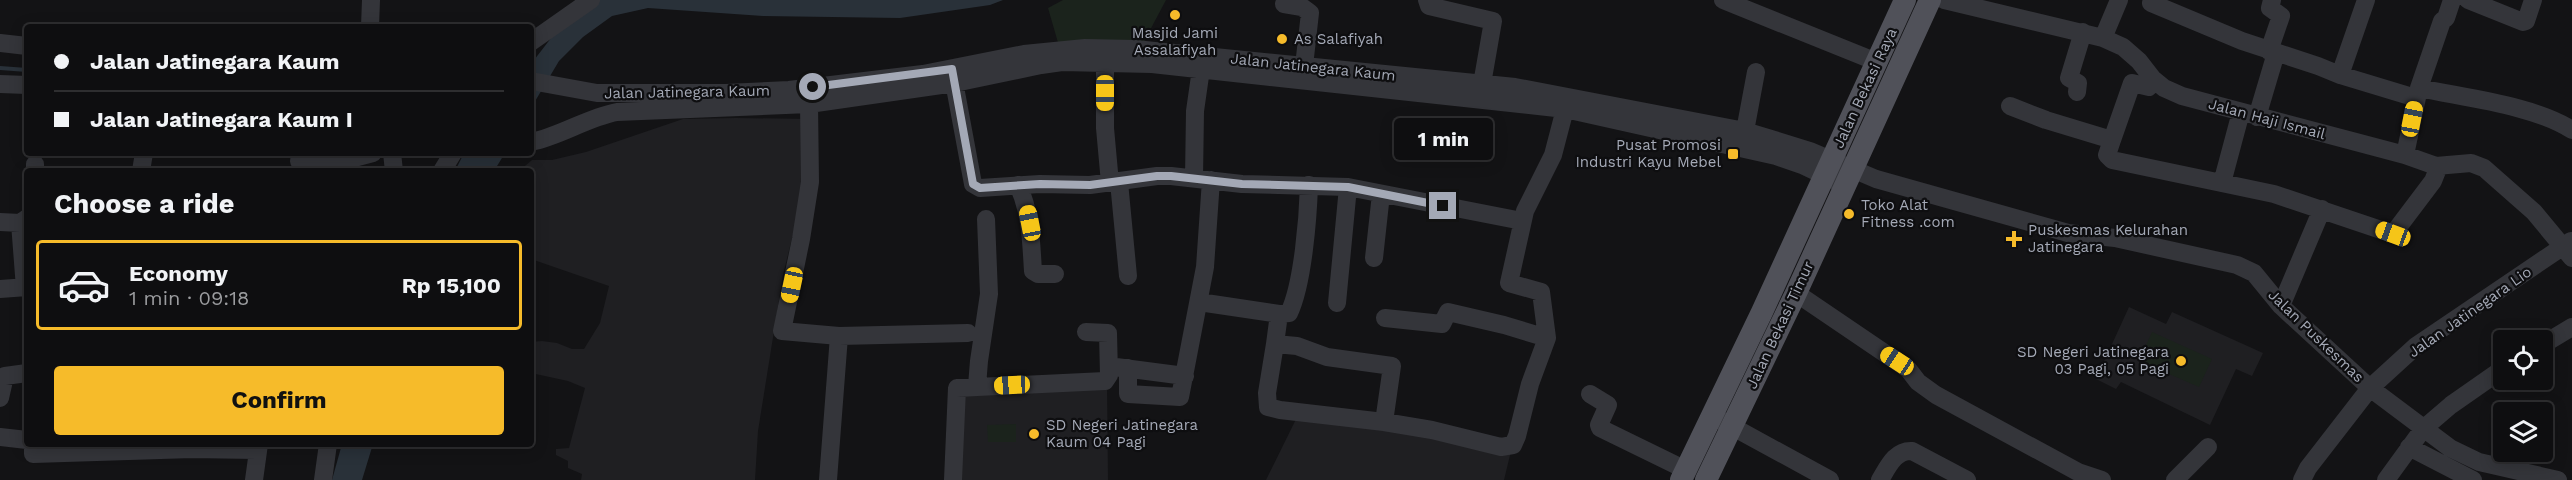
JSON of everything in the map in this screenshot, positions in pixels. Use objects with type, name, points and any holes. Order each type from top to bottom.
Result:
[{"type":"main road","name":"Jalan Bekasi Raya","points":[[1829,168],[1905,0]]},
{"type":"main road","name":"Jalan Bekasi Raya","points":[[1849,178],[1930,0]]},
{"type":"main road","name":"Jalan Bekasi Timur","points":[[1684,475],[1829,168]]},
{"type":"main road","name":"Jalan Bekasi Timur","points":[[1706,480],[1849,178]]},
{"type":"street","points":[[370,24],[371,0]]},
{"type":"street","points":[[534,40],[591,0]]},
{"type":"street","points":[[1428,0],[1429,6],[1465,7],[1494,23],[1482,84]]},
{"type":"street","points":[[1723,0],[1877,62]]},
{"type":"street","name":"Jalan Haji Ismail","points":[[1944,0],[2103,38],[2122,47],[2153,79],[2182,96],[2439,166],[2471,163],[2484,168],[2534,212],[2569,248]]},
{"type":"street","points":[[2103,38],[2120,0]]},
{"type":"street","points":[[2222,183],[2273,52],[2281,16],[2270,8],[2272,0]]},
{"type":"street","points":[[2340,75],[2366,0]]},
{"type":"street","points":[[2405,155],[2418,93],[2442,21],[2446,18],[2452,0]]},
{"type":"street","points":[[2468,0],[2523,22],[2526,21],[2533,0]]},
{"type":"street","points":[[2151,3],[2273,52],[2340,75],[2418,93],[2537,113],[2558,121],[2572,130]]},
{"type":"street","points":[[1284,4],[1302,7],[1310,13],[1304,66]]},
{"type":"street","points":[[2077,92],[2078,83],[2069,78],[2084,32]]},
{"type":"street","points":[[0,43],[24,46]]},
{"type":"street","name":"Jalan Jatinegara Kaum","points":[[534,141],[553,136],[598,116],[617,112],[809,104],[953,76],[1024,54],[1085,48],[1135,49],[1515,87],[1829,168]]},
{"type":"street","points":[[1105,62],[1105,128],[1128,276]]},
{"type":"street","name":"Jalan Jatinegara Kaum","points":[[534,82],[591,92],[726,93],[953,76],[1041,65],[1105,62],[1201,69],[1564,109],[1600,109],[1745,130],[1782,140],[1849,178]]},
{"type":"street","points":[[1128,368],[1130,395],[1179,398],[1205,267],[1202,179],[1195,111],[1201,69]]},
{"type":"street","points":[[1745,130],[1756,72]]},
{"type":"street","points":[[953,76],[975,187],[987,189],[1018,185],[1115,183],[1157,176],[1348,187],[1522,221]]},
{"type":"street","points":[[2153,79],[2150,87],[2132,83],[2107,154],[2112,160],[2274,194],[2393,234],[2433,181],[2439,166]]},
{"type":"street","points":[[0,84],[24,86]]},
{"type":"street","points":[[591,92],[598,116]]},
{"type":"street","points":[[809,104],[810,182],[782,331],[839,336],[968,333]]},
{"type":"street","points":[[2010,106],[2046,120],[2112,140]]},
{"type":"street","points":[[1309,185],[1303,255],[1284,313],[1276,323],[1267,393],[1268,406],[1280,410],[1432,430],[1501,447],[1513,445],[1530,384],[1547,338],[1541,292],[1509,283],[1520,241],[1522,221],[1532,195],[1553,155],[1564,109]]},
{"type":"street","points":[[298,162],[362,156]]},
{"type":"street","name":"Jalan Puskesmas","points":[[1849,178],[2068,232],[2115,238],[2236,265],[2254,273],[2281,306],[2370,388],[2450,448],[2479,462],[2558,480]]},
{"type":"street","points":[[1018,185],[1026,201],[1030,223],[1032,271],[1038,274],[1055,274]]},
{"type":"street","points":[[1337,303],[1348,187]]},
{"type":"street","points":[[1374,258],[1381,194]]},
{"type":"street","points":[[2281,306],[2322,210]]},
{"type":"street","points":[[977,386],[990,294],[986,219]]},
{"type":"street","points":[[0,222],[24,220]]},
{"type":"street","name":"Jalan Jatinegara Lio","points":[[2302,480],[2308,468],[2370,388],[2432,334],[2569,248]]},
{"type":"street","points":[[0,289],[24,288]]},
{"type":"street","points":[[1796,293],[1908,369],[1918,382],[1936,395],[2078,472],[2102,480]]},
{"type":"street","points":[[1199,302],[1284,313]]},
{"type":"street","points":[[1385,318],[1442,324],[1448,312],[1547,338]]},
{"type":"street","points":[[2553,338],[2572,327]]},
{"type":"street","points":[[953,480],[956,389],[958,387],[1102,381],[1109,371],[1108,333],[1086,332]]},
{"type":"street","points":[[828,480],[839,336]]},
{"type":"street","points":[[1275,344],[1297,346],[1328,357],[1392,366],[1384,422]]},
{"type":"street","points":[[1109,371],[1128,368],[1185,376]]},
{"type":"street","points":[[0,398],[3,373],[24,373]]},
{"type":"street","points":[[2386,480],[2423,429],[2451,405],[2493,376]]},
{"type":"street","points":[[1590,394],[1608,405],[1599,425],[1600,428],[1684,475]]},
{"type":"street","points":[[1712,415],[1736,440],[1809,480]]},
{"type":"street","points":[[1729,433],[1830,480]]},
{"type":"street","points":[[0,437],[24,440]]},
{"type":"street","points":[[33,447],[33,454],[166,448],[259,447],[254,480]]},
{"type":"street","points":[[322,480],[328,447]]},
{"type":"street","points":[[2175,480],[2208,447]]},
{"type":"street","points":[[2409,447],[2473,480]]},
{"type":"street","points":[[1880,480],[1896,456],[1905,450],[1912,451],[1966,480]]},
{"type":"shaded area","points":[[594,0],[1003,0],[990,5],[900,18],[763,16],[648,8],[612,16],[583,37],[559,61],[534,103],[534,60],[558,29]]},
{"type":"shaded area","points":[[1063,0],[1166,0],[1140,49],[1059,46],[1048,8]]},
{"type":"shaded area","points":[[683,119],[808,119],[809,169],[783,275],[758,431],[755,480],[581,480],[582,474],[568,468],[568,461],[556,455],[556,449],[569,448],[585,388],[568,381],[534,374],[534,342],[557,343],[572,349],[584,349],[600,323],[609,286],[534,260],[534,168],[523,168],[532,160],[552,160],[586,152]]},
{"type":"shaded area","points":[[462,156],[503,156],[496,168],[456,168]]},
{"type":"shaded area","name":"SD Negeri Jatinegara 03 Pagi, 05 Pagi","points":[[2129,307],[2166,324],[2172,312],[2263,353],[2252,376],[2236,369],[2210,425],[2121,382],[2116,389],[2096,379]]},
{"type":"shaded area","points":[[2152,332],[2212,359],[2199,387],[2139,361]]},
{"type":"shaded area","name":"SD Negeri Jatinegara Kaum 04 Pagi","points":[[1107,383],[1108,480],[962,480],[961,388]]},
{"type":"shaded area","points":[[1300,411],[1511,451],[1504,480],[1266,480]]},
{"type":"shaded area","points":[[1016,424],[1016,442],[988,442],[987,425]]},
{"type":"shaded area","points":[[341,447],[372,447],[362,480],[332,480]]},
{"type":"waterway","points":[[0,68],[24,70]]},
{"type":"place","name":"Masjid Jami Assalafiyah","points":[[1175,15]]},
{"type":"place","name":"As Salafiyah","points":[[1282,39]]},
{"type":"place","name":"Pusat Promosi Industri Kayu Mebel","points":[[1733,154]]},
{"type":"place","name":"Toko Alat Fitness .com","points":[[1849,214]]},
{"type":"place","name":"Puskesmas Kelurahan Jatinegara","points":[[2014,239]]},
{"type":"place","name":"SD Negeri Jatinegara 03 Pagi, 05 Pagi","points":[[2181,361]]},
{"type":"place","name":"SD Negeri Jatinegara Kaum 04 Pagi","points":[[1034,434]]},
{"type":"route","points":[[813,87],[952,69],[973,184],[980,188],[1040,184],[1090,185],[1171,176],[1242,184],[1276,183],[1348,187],[1443,206]]}]
